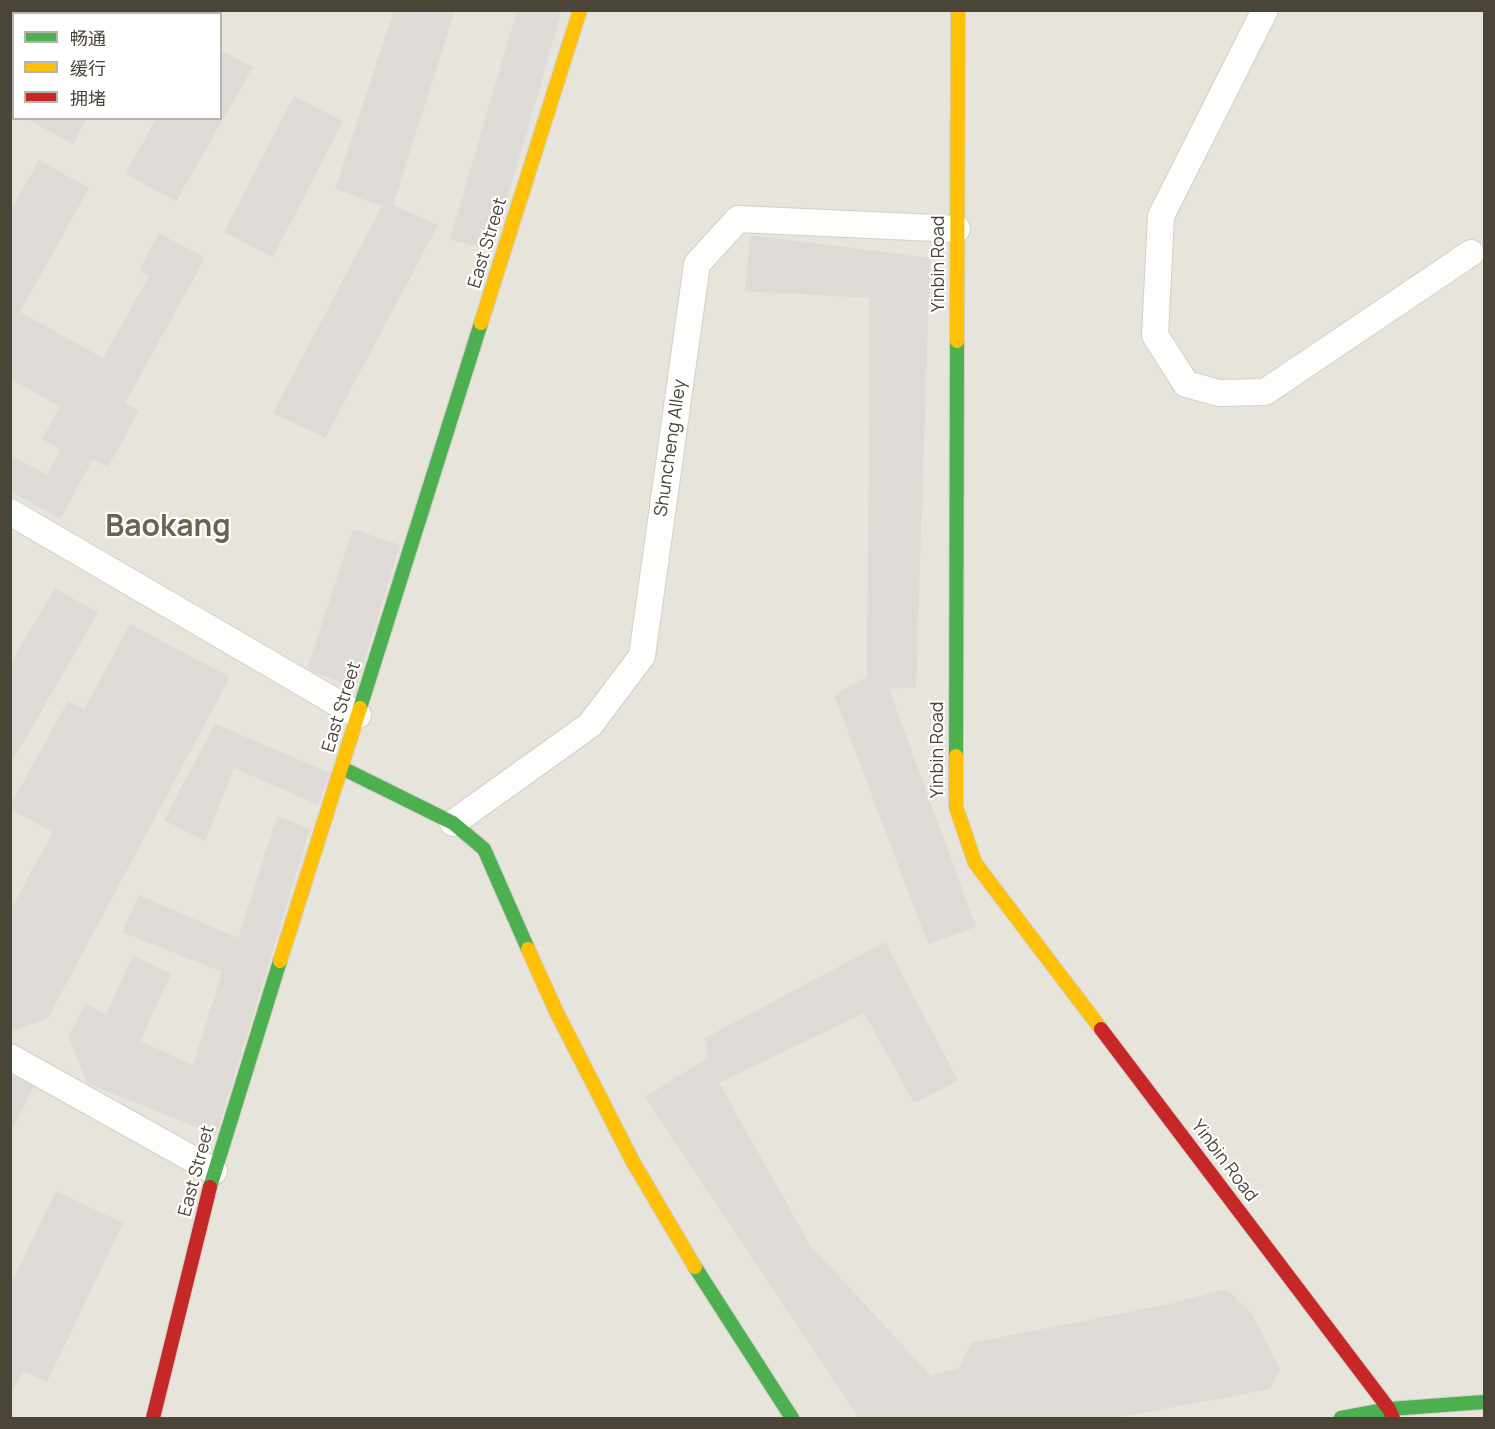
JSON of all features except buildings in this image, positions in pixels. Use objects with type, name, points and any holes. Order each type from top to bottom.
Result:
[{"type":"street","name":"East Street","points":[[153,1419],[214,1171],[580,10]]},
{"type":"street","name":"Yinbin Road","points":[[958,10],[956,807],[975,863],[1391,1414]]},
{"type":"street","points":[[1265,10],[1161,216],[1155,335],[1186,384],[1219,393],[1265,392],[1471,253]]},
{"type":"street","name":"Shuncheng Alley","points":[[453,823],[590,725],[642,656],[697,264],[738,219],[957,229]]},
{"type":"street","points":[[10,512],[358,715]]},
{"type":"street","points":[[342,768],[453,823],[484,849],[556,1011],[633,1162],[707,1288],[792,1419]]},
{"type":"street","points":[[10,1057],[214,1171]]},
{"type":"street","points":[[1341,1419],[1485,1402]]},
{"type":"shaded area","name":"Baokang","points":[[11,11],[1484,11],[1484,1418],[11,1418]]},
{"type":"traffic: fast","points":[[360,708],[481,323]]},
{"type":"traffic: fast","points":[[956,756],[957,341]]},
{"type":"traffic: fast","points":[[342,768],[453,823],[484,849],[528,949]]},
{"type":"traffic: fast","points":[[210,1187],[280,961]]},
{"type":"traffic: fast","points":[[695,1267],[792,1418]]},
{"type":"traffic: fast","points":[[1341,1418],[1389,1409],[1484,1402]]},
{"type":"traffic: slow","points":[[481,323],[580,10]]},
{"type":"traffic: slow","points":[[957,341],[958,10]]},
{"type":"traffic: slow","points":[[280,961],[360,708]]},
{"type":"traffic: slow","points":[[956,756],[956,807],[975,863],[1101,1029]]},
{"type":"traffic: slow","points":[[528,949],[556,1011],[633,1162],[695,1267]]},
{"type":"traffic: jam","points":[[1101,1029],[1389,1409],[1393,1418]]},
{"type":"traffic: jam","points":[[153,1418],[210,1187]]},
{"type":"district","name":"Baokang","points":[[168,528]]}]
